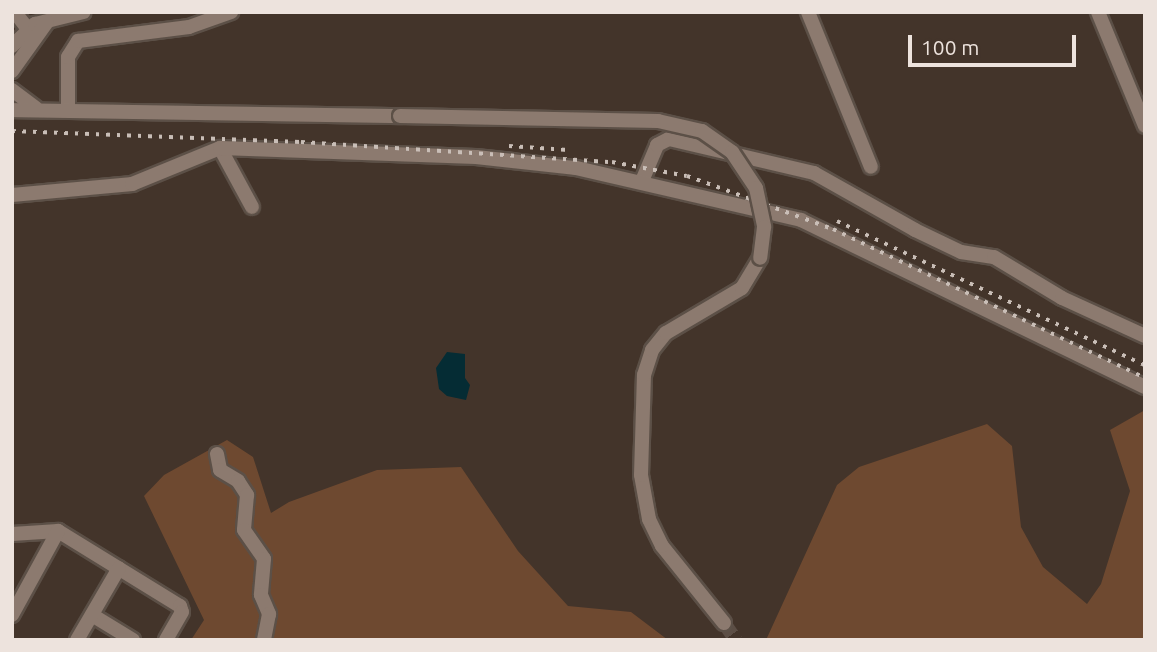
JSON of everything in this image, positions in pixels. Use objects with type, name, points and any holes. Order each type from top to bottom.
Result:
[{"type":"street","points":[[12,46],[27,28],[84,12]]},
{"type":"street","points":[[64,109],[68,57],[78,41],[189,27],[231,12]]},
{"type":"street","points":[[808,12],[871,167]]},
{"type":"street","points":[[1098,12],[1145,126]]},
{"type":"street","points":[[15,14],[27,28]]},
{"type":"street","points":[[12,72],[42,27],[58,18]]},
{"type":"street","points":[[12,90],[35,108],[658,121],[702,131],[732,152],[756,188],[764,227],[760,258],[742,288],[666,333],[652,350],[644,375],[641,475],[649,519],[662,546],[724,623]]},
{"type":"street","points":[[12,110],[64,109]]},
{"type":"street","points":[[642,181],[657,145],[669,139],[814,173],[915,230],[961,251],[994,257],[1062,298],[1145,336]]},
{"type":"street","points":[[220,148],[252,207]]},
{"type":"street","points":[[12,195],[132,184],[220,148],[509,159],[642,181],[801,220],[1145,387]]},
{"type":"street","points":[[217,454],[220,470],[238,481],[247,495],[244,530],[264,559],[261,595],[269,614],[264,640]]},
{"type":"street","points":[[12,534],[58,531],[180,606],[182,612],[166,640]]},
{"type":"street","points":[[12,615],[58,531]]},
{"type":"street","points":[[77,640],[119,568]]},
{"type":"street","points":[[92,615],[133,640]]},
{"type":"shaded area","points":[[1145,410],[1145,640],[766,640],[837,485],[859,467],[987,424],[1012,446],[1021,527],[1043,567],[1087,604],[1101,584],[1130,491],[1110,430]]},
{"type":"shaded area","points":[[227,440],[253,457],[271,513],[289,502],[377,470],[461,467],[518,551],[568,606],[631,612],[668,640],[191,640],[204,620],[144,496],[164,475]]},
{"type":"water","points":[[447,352],[465,354],[465,378],[470,385],[466,400],[447,396],[439,389],[436,368]]},
{"type":"tunnel","points":[[724,623],[736,640]]},
{"type":"railway","points":[[12,131],[301,142],[612,162],[687,176],[833,229],[1145,378]]},
{"type":"railway","points":[[509,146],[568,150]]},
{"type":"railway","points":[[837,221],[1145,365]]}]
